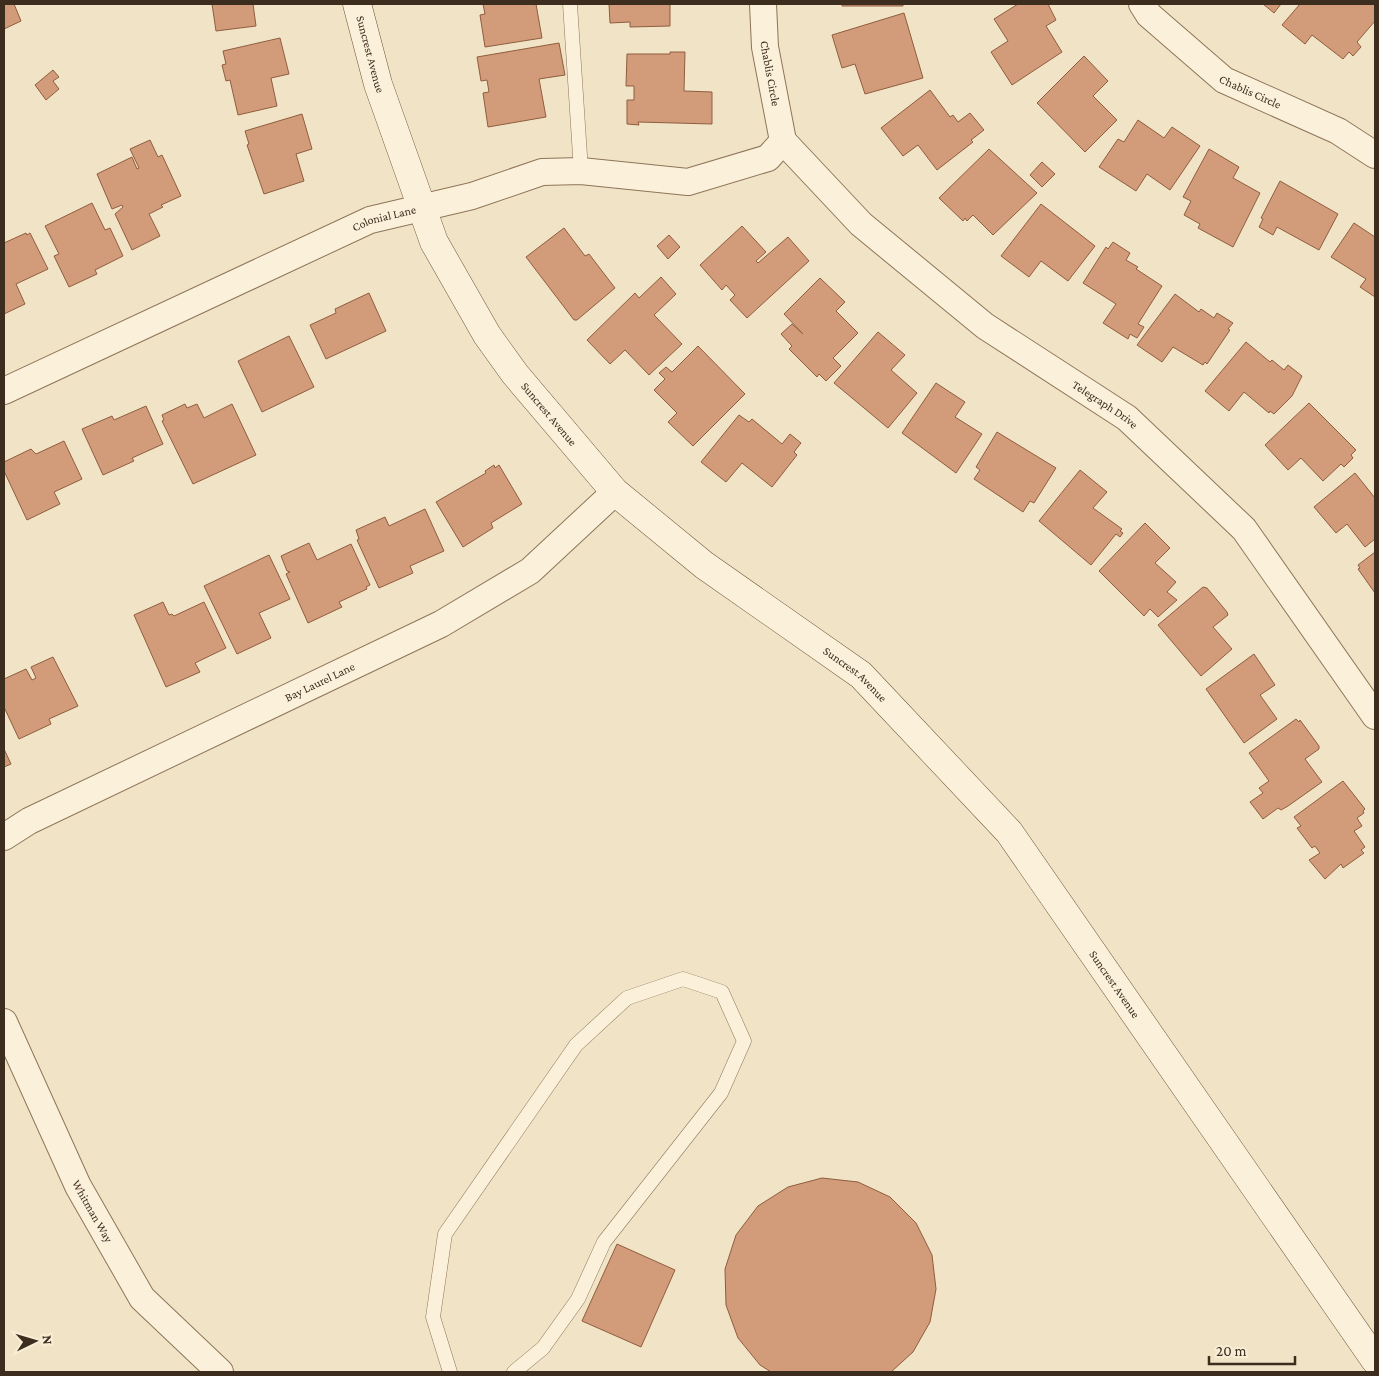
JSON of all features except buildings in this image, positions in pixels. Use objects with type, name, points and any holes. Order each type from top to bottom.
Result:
[{"type":"street","name":"Suncrest Avenue","points":[[357,4],[378,84],[434,242],[487,334],[515,374],[615,492],[704,565],[862,675],[1009,832],[1375,1360]]},
{"type":"street","name":"Chablis Circle","points":[[763,4],[764,47],[783,141]]},
{"type":"street","name":"Chablis Circle","points":[[1142,4],[1149,14],[1224,80],[1338,131],[1375,155]]},
{"type":"street","name":"Colonial Lane","points":[[4,391],[370,220],[472,196],[542,172],[581,171],[688,182],[768,158],[783,141]]},
{"type":"street","name":"Telegraph Drive","points":[[783,141],[861,224],[985,326],[1127,418],[1244,529],[1375,716]]},
{"type":"street","name":"Bay Laurel Lane","points":[[4,838],[29,821],[441,624],[530,571],[615,492]]},
{"type":"street","name":"Whitman Way","points":[[4,1022],[78,1186],[142,1298],[220,1372]]},
{"type":"lane","points":[[570,4],[581,171]]},
{"type":"lane","points":[[450,1372],[433,1317],[445,1234],[576,1045],[627,998],[683,979],[722,992],[744,1041],[721,1093],[604,1242],[578,1299],[543,1348],[514,1372]]}]
